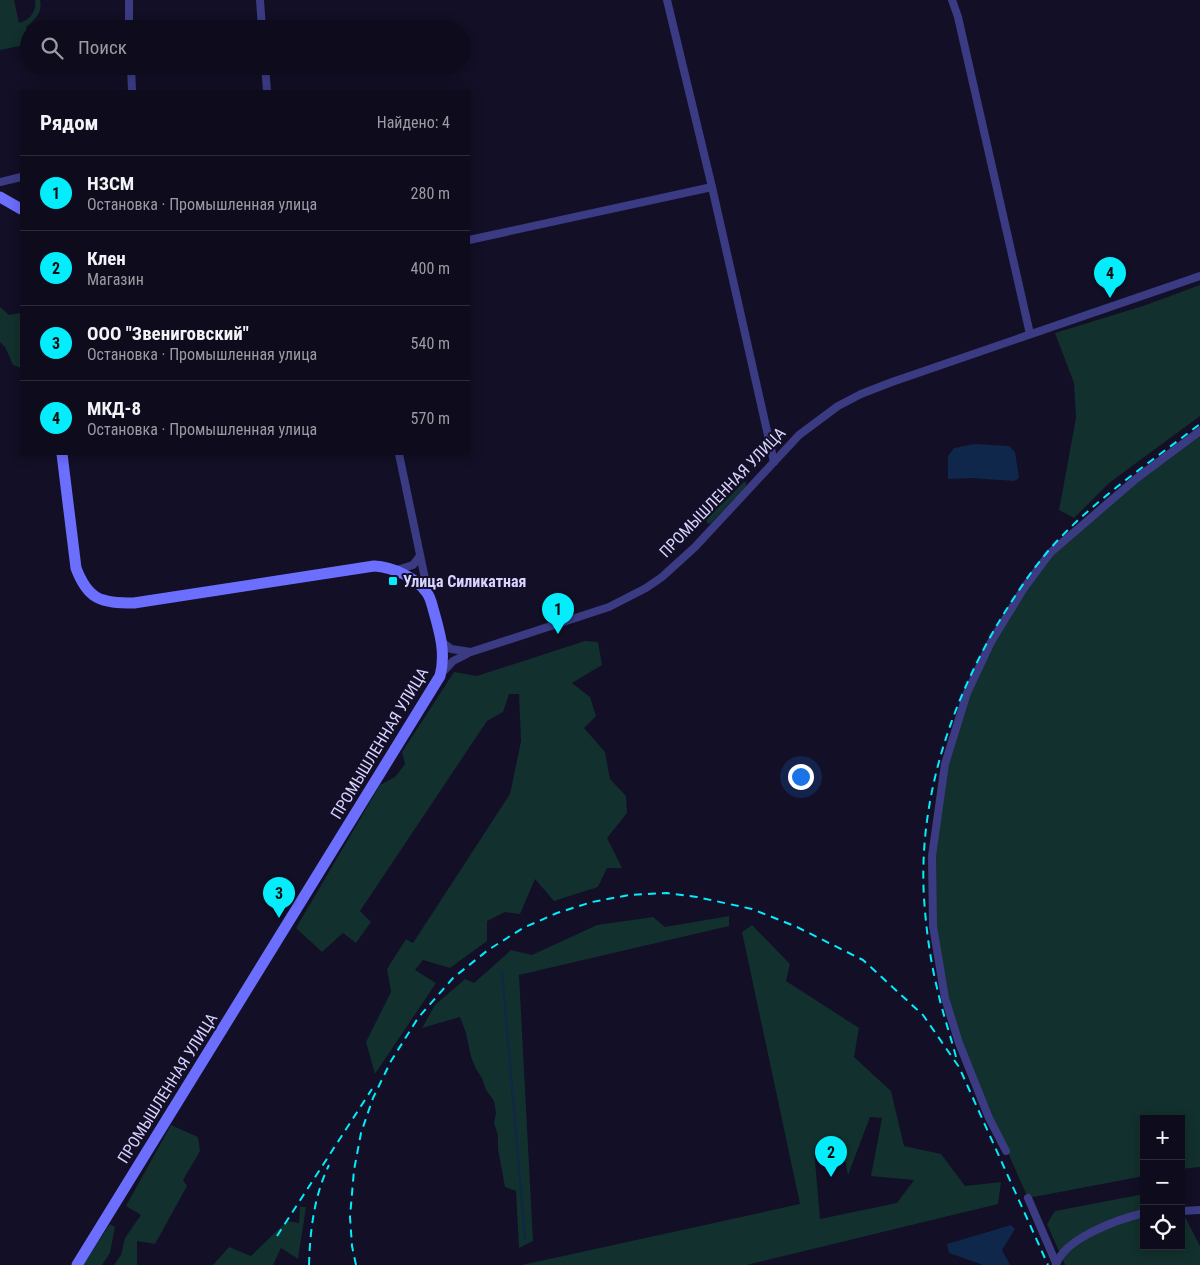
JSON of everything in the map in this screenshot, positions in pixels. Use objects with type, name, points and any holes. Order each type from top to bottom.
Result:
[{"type":"street","points":[[128,0],[129,20]]},
{"type":"street","points":[[260,0],[261,20]]},
{"type":"street","points":[[667,0],[712,187],[774,462]]},
{"type":"street","points":[[952,0],[958,17],[1030,334]]},
{"type":"street","points":[[131,75],[132,90]]},
{"type":"street","points":[[266,75],[267,90]]},
{"type":"street","points":[[0,182],[20,177]]},
{"type":"street","points":[[470,240],[712,187]]},
{"type":"street","points":[[0,197],[20,208]]},
{"type":"street","name":"ПРОМЫШЛЕННАЯ УЛИЦА","points":[[77,1265],[440,676],[453,661],[471,652],[609,607],[646,588],[662,577],[695,547],[799,435],[821,417],[851,399],[892,382],[1200,276]]},
{"type":"street","points":[[1006,1151],[958,1042],[945,998],[933,926],[932,856],[945,764],[967,694],[992,642],[1024,588],[1050,553],[1137,478],[1200,431]]},
{"type":"street","points":[[62,455],[76,568],[81,582],[89,593],[99,600],[112,603],[134,603],[374,566],[382,566],[396,571],[415,581],[429,594]]},
{"type":"street","points":[[399,455],[429,594]]},
{"type":"street","points":[[396,571],[413,565],[420,556]]},
{"type":"street","name":"ПРОМЫШЛЕННАЯ УЛИЦА","points":[[429,594],[442,642],[443,660],[440,676]]},
{"type":"street","points":[[442,642],[451,650],[471,652]]},
{"type":"street","points":[[1028,1198],[1056,1264]]},
{"type":"street","points":[[1185,1211],[1200,1210]]},
{"type":"street","points":[[1056,1264],[1063,1253],[1075,1242],[1110,1224],[1140,1214]]},
{"type":"green space","points":[[0,0],[14,0],[20,23],[20,46],[0,50]]},
{"type":"green space","points":[[35,0],[40,0],[41,4],[38,15],[34,20],[25,20],[34,11]]},
{"type":"green space","points":[[1200,285],[1200,416],[1109,483],[1074,518],[1059,510],[1076,418],[1074,383],[1055,333],[1146,305]]},
{"type":"green space","points":[[0,307],[9,315],[20,313],[20,368],[13,365],[5,347],[0,342]]},
{"type":"green space","points":[[1200,431],[1200,1167],[1185,1169],[1185,1115],[1140,1115],[1140,1177],[1028,1198],[959,1043],[933,926],[932,856],[945,764],[967,693],[991,642],[1050,553]]},
{"type":"green space","points":[[746,482],[746,486],[708,524],[706,520]]},
{"type":"green space","points":[[585,641],[598,642],[602,665],[572,683],[590,697],[596,716],[584,728],[605,752],[610,779],[626,796],[627,813],[607,838],[622,868],[607,868],[598,887],[554,901],[535,879],[520,914],[505,912],[487,921],[487,941],[450,968],[423,960],[415,970],[436,983],[375,1074],[366,1042],[391,992],[387,969],[406,939],[413,943],[510,794],[521,741],[519,694],[509,694],[503,712],[487,721],[360,911],[371,922],[356,943],[343,933],[322,952],[296,928],[380,785],[395,777],[405,764],[402,752],[454,672],[477,676]]},
{"type":"green space","points":[[729,916],[729,926],[519,975],[533,1241],[519,1248],[516,1191],[505,1187],[498,1149],[498,1135],[494,1123],[496,1113],[494,1101],[486,1090],[471,1057],[466,1033],[460,1017],[422,1028],[435,1005],[465,979],[474,983],[511,950],[532,955],[597,925],[653,917],[665,927]]},
{"type":"green space","points":[[752,925],[790,964],[786,981],[859,1028],[854,1057],[891,1091],[904,1146],[941,1154],[965,1186],[1001,1182],[998,1204],[747,1265],[522,1265],[800,1204],[742,932]],"holes":[[[870,1117],[882,1118],[871,1176],[914,1180],[897,1203],[820,1219],[814,1149],[844,1154],[848,1175]]]},
{"type":"green space","points":[[171,1125],[198,1137],[200,1151],[183,1180],[187,1186],[155,1244],[137,1241],[137,1265],[114,1265],[121,1255],[125,1238],[141,1215],[126,1206]]},
{"type":"green space","points":[[1140,1195],[1140,1250],[1185,1250],[1185,1217],[1200,1246],[1200,1265],[1065,1265],[1047,1224],[1055,1211]]},
{"type":"green space","points":[[300,1207],[306,1207],[298,1259],[281,1248],[273,1265],[213,1265],[229,1247],[251,1256],[287,1221],[299,1223]]},
{"type":"green space","points":[[110,1224],[115,1227],[110,1253],[102,1265],[83,1265]]},
{"type":"water","points":[[975,444],[1009,446],[1015,452],[1018,479],[1014,481],[971,478],[949,479],[948,456],[954,448]]},
{"type":"water","points":[[1011,1225],[1015,1229],[1002,1250],[1010,1265],[983,1265],[949,1253],[947,1244]]},
{"type":"waterway","points":[[502,971],[525,1239]]},
{"type":"railway","points":[[956,1057],[939,997],[930,955],[924,898],[927,823],[942,750],[954,715],[968,681],[1003,615],[1043,557],[1075,523],[1109,493],[1200,424]]},
{"type":"railway","points":[[356,1265],[352,1246],[350,1217],[354,1170],[361,1133],[373,1098],[391,1061],[418,1018],[453,978],[488,950],[523,928],[557,913],[592,902],[629,895],[667,893],[697,897],[752,909],[797,927],[863,960],[923,1015],[959,1067],[1048,1265]]},
{"type":"railway","points":[[277,1236],[372,1089]]},
{"type":"railway","points":[[309,1265],[310,1239],[316,1201],[329,1165]]},
{"type":"place","name":"МКД-8","points":[[1110,298]]},
{"type":"place","name":"Улица Силикатная","points":[[393,581]]},
{"type":"place","name":"НЗСМ","points":[[558,634]]},
{"type":"place","name":"ООО \"Звениговский\"","points":[[279,918]]},
{"type":"place","name":"Клен","points":[[831,1177]]}]
